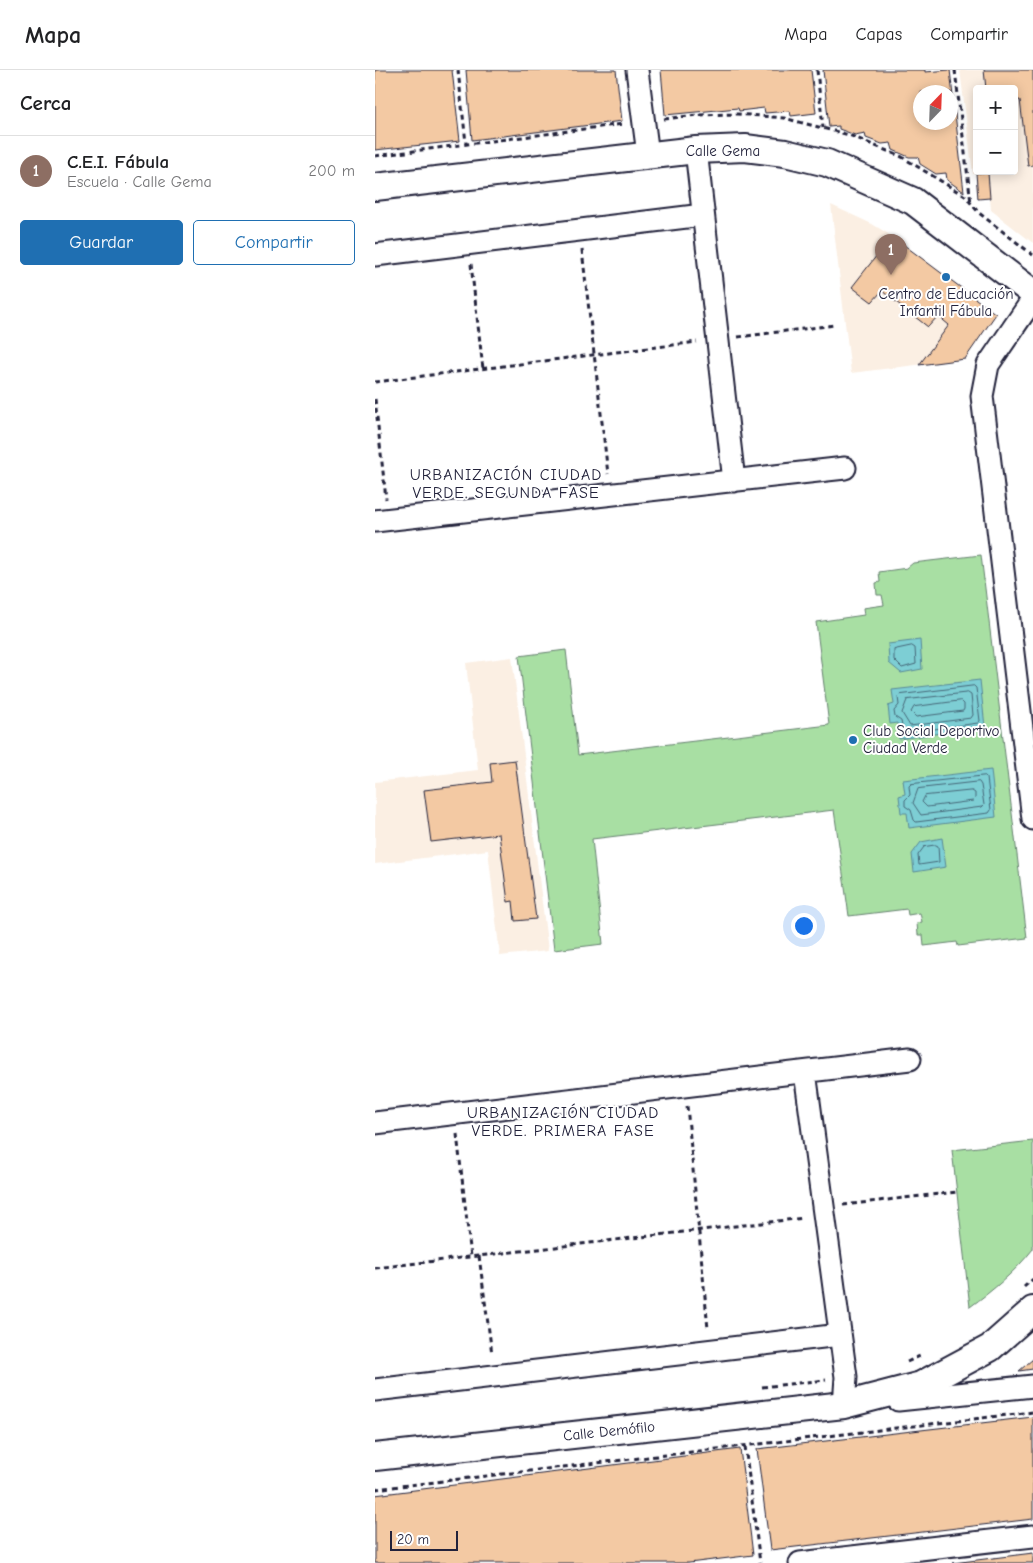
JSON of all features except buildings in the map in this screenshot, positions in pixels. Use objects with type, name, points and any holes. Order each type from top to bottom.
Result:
[{"type":"street","points":[[637,70],[648,155]]},
{"type":"street","name":"Calle Gema","points":[[375,187],[696,150],[745,148],[785,153],[827,163],[913,202],[1033,293]]},
{"type":"street","points":[[696,150],[734,481]]},
{"type":"street","points":[[375,255],[703,215]]},
{"type":"street","points":[[1033,299],[987,365],[982,396],[1033,819]]},
{"type":"street","points":[[382,521],[845,468]]},
{"type":"street","points":[[375,1123],[910,1059]]},
{"type":"street","points":[[805,1072],[846,1377],[844,1405]]},
{"type":"street","name":"Calle Demófilo","points":[[844,1405],[921,1384],[990,1348],[1026,1300]]},
{"type":"street","points":[[375,1390],[840,1335]]},
{"type":"street","name":"Calle Demófilo","points":[[375,1457],[1033,1386]]},
{"type":"street","points":[[800,1563],[1033,1536]]},
{"type":"path","points":[[458,70],[466,144]]},
{"type":"path","points":[[817,70],[823,128]]},
{"type":"path","points":[[955,70],[971,203]]},
{"type":"path","points":[[580,230],[611,495]]},
{"type":"path","points":[[468,244],[483,369]]},
{"type":"path","points":[[375,382],[835,325]]},
{"type":"path","points":[[375,399],[382,521]]},
{"type":"path","points":[[685,1086],[710,1351]]},
{"type":"path","points":[[454,1114],[471,1257]]},
{"type":"path","points":[[375,1268],[698,1230],[957,1192]]},
{"type":"path","points":[[479,1256],[495,1376]]},
{"type":"path","points":[[1026,1300],[1033,1279]]},
{"type":"path","points":[[904,1363],[921,1355]]},
{"type":"path","points":[[755,1388],[846,1377]]},
{"type":"path","points":[[375,1489],[1033,1412]]},
{"type":"path","points":[[745,1446],[760,1563]]},
{"type":"shaded area","points":[[960,70],[1033,70],[1033,243],[991,210],[988,175],[1018,175],[1018,85],[973,85],[973,174]]},
{"type":"shaded area","points":[[831,205],[872,224],[892,236],[996,314],[965,359],[851,373]]},
{"type":"shaded area","points":[[512,657],[548,951],[500,956],[488,850],[375,864],[375,782],[478,770],[466,663]]},
{"type":"green space","name":"Club Social Deportivo Ciudad Verde","points":[[981,555],[1027,938],[958,946],[957,942],[924,946],[923,935],[918,935],[917,923],[922,922],[920,913],[908,915],[907,909],[849,916],[834,810],[592,839],[603,944],[554,950],[519,656],[566,650],[578,755],[829,725],[816,622],[864,615],[863,608],[884,605],[882,595],[877,595],[876,583],[880,582],[879,572],[907,568],[913,563]]},
{"type":"green space","points":[[1033,1141],[1033,1249],[1003,1280],[970,1307],[952,1150]]},
{"type":"water","points":[[920,640],[922,669],[901,673],[889,663],[888,644]]},
{"type":"water","points":[[980,680],[985,727],[899,739],[897,723],[890,724],[888,706],[894,704],[892,690]]},
{"type":"water","points":[[991,770],[996,817],[909,828],[907,813],[901,813],[899,796],[905,794],[903,780]]},
{"type":"water","points":[[942,838],[946,867],[914,872],[912,854],[921,842]]},
{"type":"place","name":"C.E.I. Fábula","points":[[891,275]]},
{"type":"place","name":"Centro de Educación Infantil Fábula","points":[[946,277]]},
{"type":"place","name":"Club Social Deportivo Ciudad Verde","points":[[853,740]]},
{"type":"district","name":"URBANIZACIÓN CIUDAD VERDE. SEGUNDA FASE","points":[[506,483]]},
{"type":"district","name":"URBANIZACIÓN CIUDAD VERDE. PRIMERA FASE","points":[[563,1121]]}]
